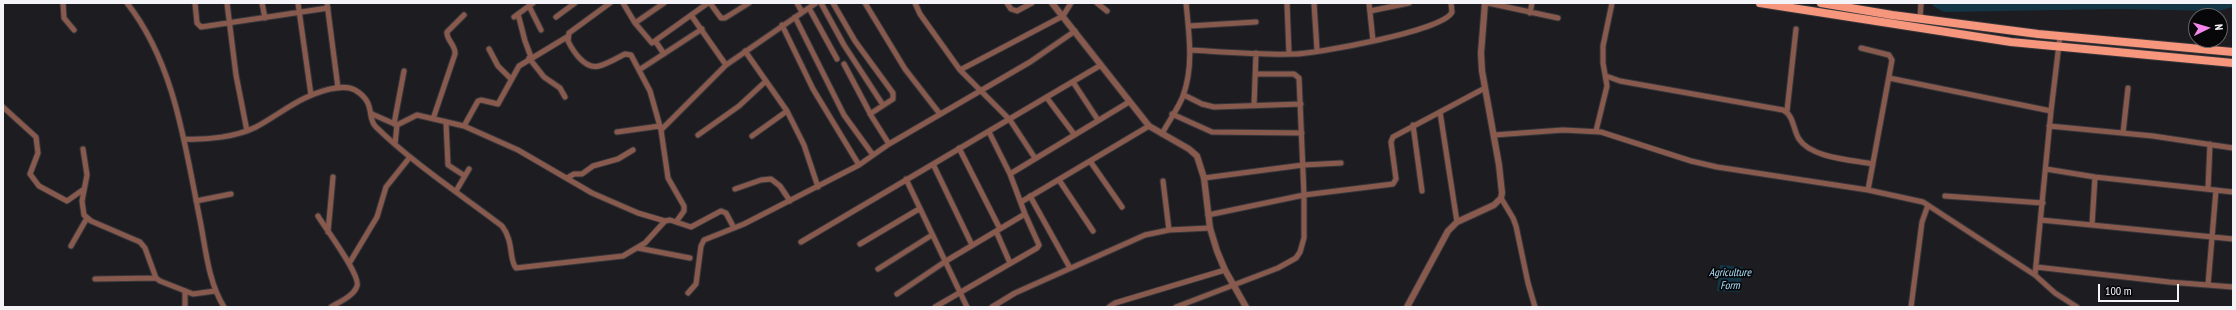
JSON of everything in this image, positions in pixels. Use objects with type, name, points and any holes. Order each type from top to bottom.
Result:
[{"type":"main road","points":[[1760,3],[2011,42],[2233,63]]},
{"type":"main road","points":[[1821,3],[1843,5],[1897,16],[2060,36],[2233,52]]},
{"type":"main road","points":[[1896,24],[1897,16]]},
{"type":"street","points":[[63,3],[64,18],[74,30]]},
{"type":"street","points":[[127,3],[144,29],[162,68],[185,139],[190,179],[215,291],[224,307]]},
{"type":"street","points":[[195,3],[198,26],[265,18],[328,5],[338,88]]},
{"type":"street","points":[[227,3],[236,75],[247,130]]},
{"type":"street","points":[[262,3],[265,18]]},
{"type":"street","points":[[298,3],[312,95]]},
{"type":"street","points":[[556,16],[575,3]]},
{"type":"street","points":[[464,126],[478,101],[500,102],[519,66],[567,37],[574,29],[610,3]]},
{"type":"street","points":[[623,3],[635,23],[650,41],[656,42],[664,54]]},
{"type":"street","points":[[635,23],[664,3]]},
{"type":"street","points":[[656,42],[709,3],[721,18],[725,18],[749,3]]},
{"type":"street","points":[[797,3],[802,12]]},
{"type":"street","points":[[617,132],[660,128],[726,65],[816,3]]},
{"type":"street","points":[[821,3],[844,45],[883,105]]},
{"type":"street","points":[[833,3],[855,41],[894,93],[893,99],[870,114]]},
{"type":"street","points":[[865,3],[905,69],[940,114]]},
{"type":"street","points":[[915,3],[920,14],[960,70],[1010,120],[1035,158]]},
{"type":"street","points":[[1007,3],[1011,9],[1017,11],[1032,3]]},
{"type":"street","points":[[1052,3],[1149,126],[1194,152],[1199,161],[1204,178],[1210,228],[1216,248],[1224,270],[1246,307]]},
{"type":"street","points":[[960,70],[1063,16],[1071,3]]},
{"type":"street","points":[[1097,3],[1107,11]]},
{"type":"street","points":[[1162,134],[1184,95],[1191,50],[1186,3]]},
{"type":"street","points":[[1287,3],[1289,54]]},
{"type":"street","points":[[1314,3],[1317,50]]},
{"type":"street","points":[[1369,3],[1373,41]]},
{"type":"street","points":[[1370,11],[1409,3]]},
{"type":"street","points":[[1191,50],[1289,54],[1373,41],[1428,27],[1444,20],[1452,12],[1451,3]]},
{"type":"street","points":[[1535,307],[1528,283],[1516,226],[1501,198],[1502,188],[1485,88],[1481,53],[1486,3],[1558,18]]},
{"type":"street","points":[[1530,13],[1532,3]]},
{"type":"street","points":[[1596,131],[1605,99],[1606,76],[1603,62],[1603,46],[1612,3]]},
{"type":"street","points":[[1920,19],[1921,3]]},
{"type":"street","points":[[541,30],[531,4],[516,15],[530,58],[544,77],[560,88],[565,97]]},
{"type":"street","points":[[809,8],[837,59]]},
{"type":"street","points":[[433,120],[455,54],[455,49],[448,39],[447,32],[464,14]]},
{"type":"street","points":[[691,15],[726,65]]},
{"type":"street","points":[[795,17],[844,115],[873,155]]},
{"type":"street","points":[[1189,26],[1256,22]]},
{"type":"street","points":[[782,25],[814,89],[859,165]]},
{"type":"street","points":[[1796,29],[1787,112],[1798,138],[1808,149],[1821,154],[1873,164]]},
{"type":"street","points":[[639,70],[702,30]]},
{"type":"street","points":[[688,293],[696,284],[701,246],[704,240],[734,228],[790,201],[859,165],[889,144],[1030,62],[1075,31]]},
{"type":"street","points":[[2035,275],[2043,203],[2049,126],[2060,46],[2060,36]]},
{"type":"street","points":[[567,37],[576,54],[592,66],[600,66],[628,54],[639,70],[650,91],[660,128],[668,178],[684,206],[684,211],[676,222]]},
{"type":"street","points":[[1862,48],[1891,56],[1892,60],[1868,188]]},
{"type":"street","points":[[489,49],[498,66],[511,79]]},
{"type":"street","points":[[745,51],[787,111],[804,145],[818,187]]},
{"type":"street","points":[[1254,106],[1256,53]]},
{"type":"street","points":[[844,64],[870,114],[889,144]]},
{"type":"street","points":[[801,242],[1101,65]]},
{"type":"street","points":[[395,144],[395,125],[404,71]]},
{"type":"street","points":[[1176,307],[1278,268],[1296,258],[1303,246],[1304,195],[1301,104],[1298,75],[1284,73],[1256,74]]},
{"type":"street","points":[[1606,76],[1787,112]]},
{"type":"street","points":[[1889,78],[2051,111]]},
{"type":"street","points":[[698,135],[739,106],[766,81]]},
{"type":"street","points":[[1073,82],[1098,120]]},
{"type":"street","points":[[185,139],[221,137],[247,130],[312,95],[338,88],[354,89],[369,104],[372,114],[372,123],[410,157],[502,226],[507,232],[510,240],[512,262],[516,268],[613,258],[638,248],[666,221]]},
{"type":"street","points":[[1208,215],[1304,195],[1347,191],[1393,184],[1396,178],[1391,142],[1393,138],[1413,125],[1485,88]]},
{"type":"street","points":[[2123,133],[2128,88]]},
{"type":"street","points":[[1184,95],[1210,106],[1301,104]]},
{"type":"street","points":[[1047,98],[1074,134]]},
{"type":"street","points":[[1010,174],[1129,102]]},
{"type":"street","points":[[3,107],[36,137],[38,153],[30,174],[35,182],[67,201],[84,189]]},
{"type":"street","points":[[752,136],[787,111]]},
{"type":"street","points":[[1440,112],[1457,222]]},
{"type":"street","points":[[372,114],[395,125]]},
{"type":"street","points":[[1172,114],[1206,130],[1217,133],[1302,133]]},
{"type":"street","points":[[395,125],[417,115],[433,120],[464,126],[518,150],[592,193],[638,213],[691,227],[721,211],[726,213],[734,228]]},
{"type":"street","points":[[446,122],[448,165],[465,176]]},
{"type":"street","points":[[1413,125],[1422,191]]},
{"type":"street","points":[[1021,202],[1149,126]]},
{"type":"street","points":[[2049,126],[2123,133],[2233,148]]},
{"type":"street","points":[[1494,135],[1563,130],[1596,131],[1691,161],[1717,167],[1868,188],[1923,202],[2035,275],[2055,293],[2077,307]]},
{"type":"street","points":[[935,307],[961,293],[1039,245],[1025,214],[1010,174],[989,132]]},
{"type":"street","points":[[2208,190],[2210,144]]},
{"type":"street","points":[[959,148],[998,230],[1010,263]]},
{"type":"street","points":[[83,149],[87,175],[84,189],[83,211],[87,218],[140,242],[145,248],[156,278]]},
{"type":"street","points":[[567,178],[574,174],[582,174],[593,166],[618,158],[633,150]]},
{"type":"street","points":[[350,262],[377,217],[386,187],[410,157]]},
{"type":"street","points":[[1090,161],[1122,207]]},
{"type":"street","points":[[1204,178],[1303,164],[1341,162]]},
{"type":"street","points":[[933,164],[972,245]]},
{"type":"street","points":[[456,191],[469,169]]},
{"type":"street","points":[[2046,169],[2095,177],[2233,192]]},
{"type":"street","points":[[328,232],[333,177]]},
{"type":"street","points":[[2092,225],[2095,177]]},
{"type":"street","points":[[735,189],[761,180],[771,179],[780,186],[790,201]]},
{"type":"street","points":[[906,179],[967,307]]},
{"type":"street","points":[[1059,180],[1093,231]]},
{"type":"street","points":[[1163,181],[1170,230]]},
{"type":"street","points":[[2208,284],[2216,190]]},
{"type":"street","points":[[196,201],[231,194]]},
{"type":"street","points":[[1030,196],[1070,268]]},
{"type":"street","points":[[1945,196],[2043,203]]},
{"type":"street","points":[[1407,307],[1448,231],[1457,222],[1494,205],[1501,198]]},
{"type":"street","points":[[1911,307],[1922,222],[1928,205]]},
{"type":"street","points":[[860,244],[919,209]]},
{"type":"street","points":[[897,294],[946,261],[1025,214]]},
{"type":"street","points":[[318,216],[338,249],[350,262],[357,281],[357,286],[350,295],[331,307]]},
{"type":"street","points":[[71,246],[87,218]]},
{"type":"street","points":[[2041,220],[2233,239]]},
{"type":"street","points":[[992,307],[1015,293],[1145,235],[1170,230],[1210,228]]},
{"type":"street","points":[[878,269],[932,235]]},
{"type":"street","points":[[638,248],[690,258]]},
{"type":"street","points":[[2036,267],[2169,282],[2233,287]]},
{"type":"street","points":[[1109,307],[1224,270]]},
{"type":"street","points":[[95,279],[156,278],[186,291],[200,294],[215,291]]},
{"type":"street","points":[[185,307],[186,291]]},
{"type":"water","points":[[1933,3],[2233,3],[2233,7],[2228,8],[2188,8],[2188,10],[2117,9],[1944,12],[1933,6]]},
{"type":"water","name":"Agriculture Form","points":[[1720,265],[1743,267],[1740,292],[1717,291]]}]
